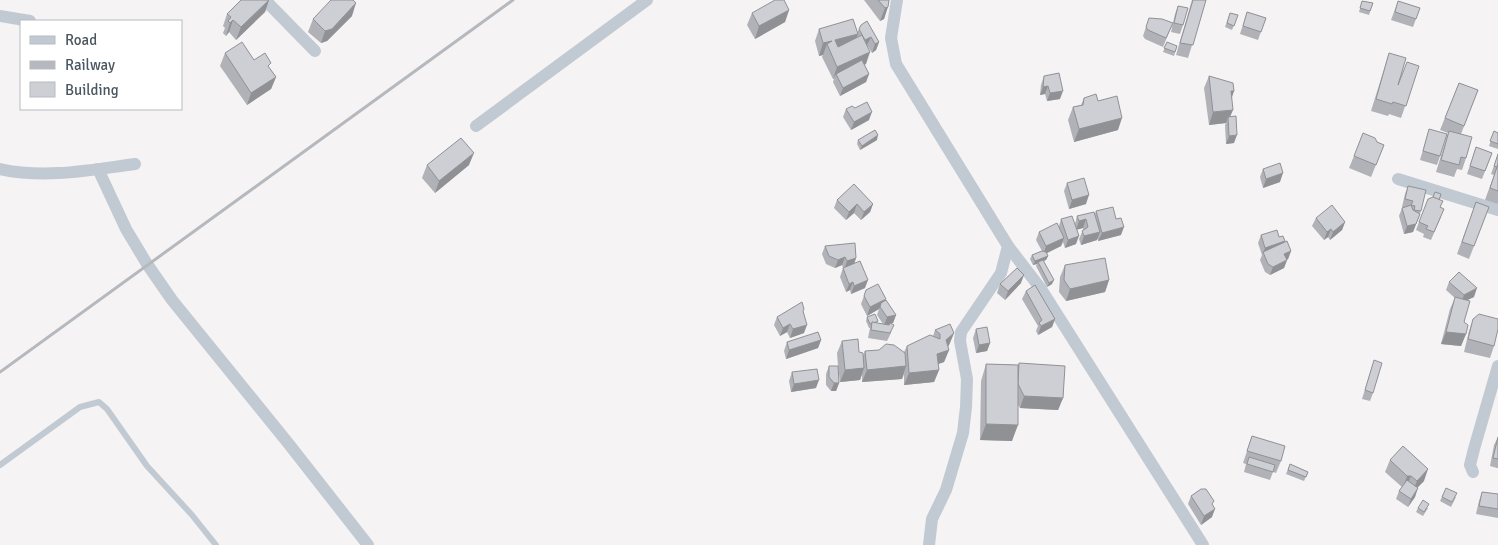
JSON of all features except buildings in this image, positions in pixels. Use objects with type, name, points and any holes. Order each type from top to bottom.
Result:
[{"type":"street","points":[[266,0],[316,51]]},
{"type":"street","points":[[476,126],[647,0]]},
{"type":"street","points":[[897,0],[891,38],[896,64],[1008,246],[1041,289],[1203,545]]},
{"type":"street","points":[[0,16],[24,20]]},
{"type":"street","points":[[0,169],[44,174],[135,164]]},
{"type":"street","points":[[98,169],[126,229],[172,300],[368,545]]},
{"type":"street","points":[[1398,179],[1498,210]]},
{"type":"street","points":[[929,545],[932,519],[946,490],[963,433],[967,379],[960,341],[961,332],[1001,273],[1008,246]]},
{"type":"street","points":[[1473,472],[1470,465],[1498,366]]},
{"type":"lane","points":[[0,465],[80,406],[99,402],[108,409],[147,466],[192,515],[216,545]]},
{"type":"railway","points":[[0,372],[513,0]]}]
